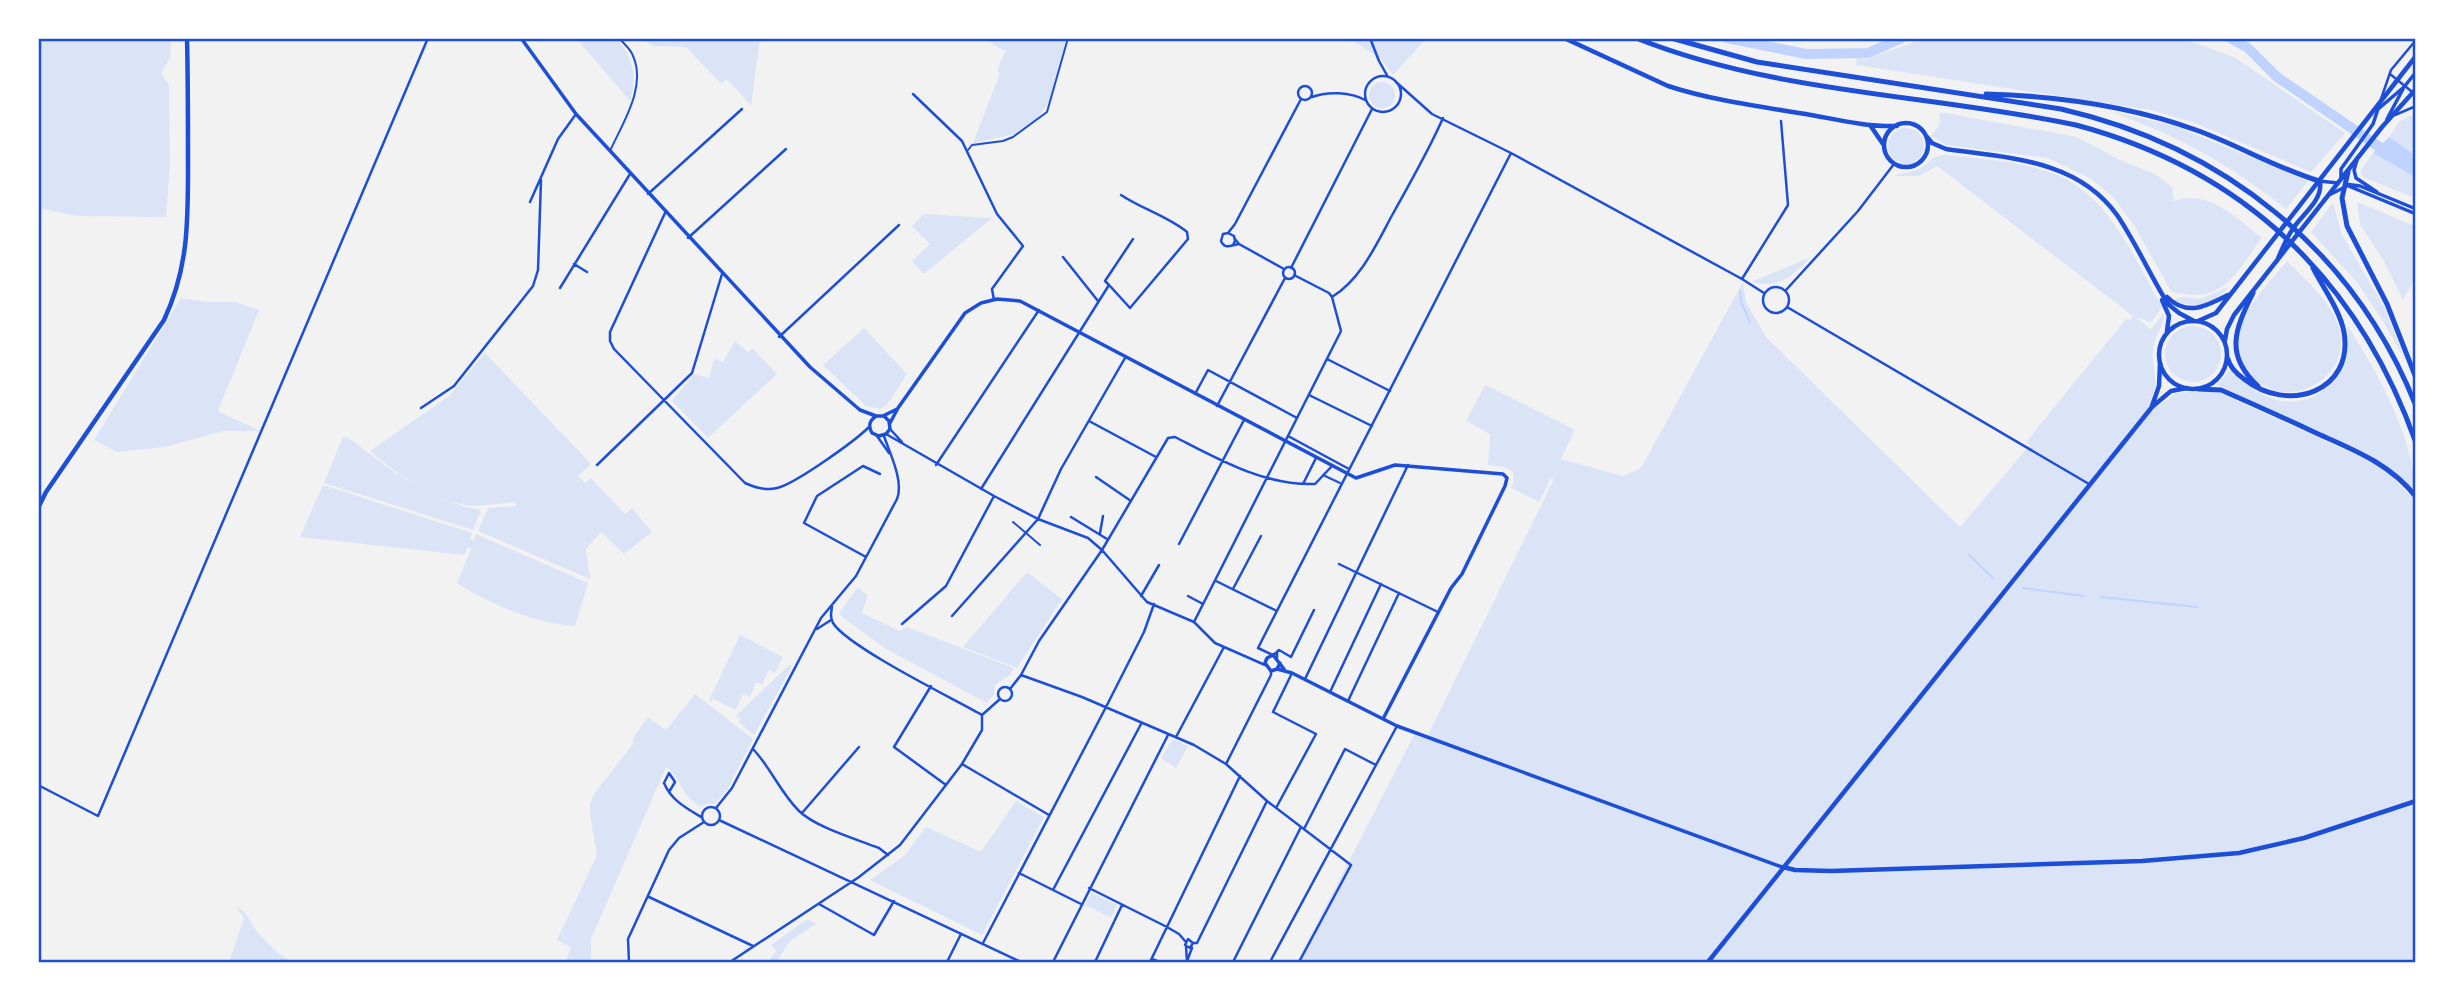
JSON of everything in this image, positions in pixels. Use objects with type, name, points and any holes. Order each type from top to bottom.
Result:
[{"type":"highway","points":[[1636,38],[1678,54],[1750,73],[2049,119],[2122,138],[2162,154],[2222,187],[2266,219],[2311,262],[2340,296],[2374,348],[2399,396],[2416,443]]},
{"type":"highway","points":[[1671,38],[1757,62],[2061,108],[2127,127],[2190,155],[2249,191],[2306,239],[2353,293],[2390,351],[2416,406]]},
{"type":"highway","points":[[1962,93],[2013,95],[2142,114],[2198,131],[2274,165],[2319,181]]},
{"type":"highway","points":[[2348,172],[2342,184],[2347,226],[2387,304],[2416,378]]},
{"type":"highway","points":[[2228,359],[2237,374],[2253,386],[2283,397],[2306,395],[2329,381],[2341,361],[2345,346],[2344,329],[2311,262]]},
{"type":"highway","points":[[2253,293],[2239,321],[2236,345],[2242,369],[2263,390]]},
{"type":"highway","points":[[2198,389],[2221,390],[2354,450],[2381,465],[2416,497]]},
{"type":"main road","points":[[38,508],[164,320],[176,295],[185,257],[188,220],[187,38]]},
{"type":"main road","points":[[1564,38],[1678,89],[1870,125],[1916,126],[1931,144],[1946,149],[2038,163],[2078,179],[2097,193],[2116,215],[2171,308],[2215,328],[2225,340]]},
{"type":"main road","points":[[2165,335],[2182,323],[2213,315],[2416,56]]},
{"type":"main road","points":[[2348,172],[2414,92]]},
{"type":"main road","points":[[1870,125],[1894,164],[1908,167],[1946,149]]},
{"type":"main road","points":[[1884,146],[1887,134],[1896,126]]},
{"type":"main road","points":[[1925,158],[1927,137]]},
{"type":"main road","points":[[1708,962],[2152,407],[2171,391],[2198,389],[2218,378],[2228,359],[2225,340],[2234,315],[2275,265],[2299,220],[2317,198],[2319,181]]},
{"type":"main road","points":[[2281,255],[2342,184]]},
{"type":"main road","points":[[2150,274],[2168,310],[2169,322],[2160,348],[2160,386],[2152,407]]},
{"type":"main road","points":[[2161,291],[2175,304],[2197,309],[2232,293]]},
{"type":"main road","points":[[2160,364],[2168,378],[2187,388]]},
{"type":"main road","points":[[1782,867],[1831,871],[2141,861],[2239,853],[2304,838],[2416,800]]},
{"type":"street","points":[[38,785],[98,816],[428,38]]},
{"type":"street","points":[[521,38],[576,114],[779,337],[810,368],[860,410],[889,454]]},
{"type":"street","points":[[610,152],[632,102],[635,88],[634,57],[620,38]]},
{"type":"street","points":[[967,151],[972,145],[1013,137],[1047,112],[1068,38]]},
{"type":"street","points":[[1370,38],[1388,77]]},
{"type":"street","points":[[2381,99],[2391,70],[2416,40]]},
{"type":"street","points":[[2391,70],[2390,74],[2396,80],[2414,92]]},
{"type":"street","points":[[2381,129],[2404,87],[2416,72]]},
{"type":"street","points":[[1365,100],[1365,89],[1371,80],[1388,77],[1432,114],[1511,153],[1764,293]]},
{"type":"street","points":[[1301,99],[1308,100],[1322,94],[1353,95],[1365,100],[1372,109],[1383,113],[1394,109],[1398,104],[1401,93],[1396,82]]},
{"type":"street","points":[[1239,244],[1226,246],[1221,241],[1223,234],[1228,233],[1235,224],[1301,99],[1298,90],[1304,86],[1312,89],[1312,97]]},
{"type":"street","points":[[2368,119],[2404,87]]},
{"type":"street","points":[[913,94],[956,134],[997,214],[1024,246],[992,289],[994,300]]},
{"type":"street","points":[[2392,116],[2416,106]]},
{"type":"street","points":[[648,194],[742,109]]},
{"type":"street","points":[[1291,268],[1372,109]]},
{"type":"street","points":[[2342,184],[2341,169],[2373,124],[2378,109]]},
{"type":"street","points":[[530,202],[558,139],[576,114]]},
{"type":"street","points":[[1332,297],[1354,279],[1367,259],[1429,150],[1443,118]]},
{"type":"street","points":[[1742,279],[1788,205],[1781,121]]},
{"type":"street","points":[[688,238],[786,149]]},
{"type":"street","points":[[1286,670],[1276,655],[1258,648],[1511,153]]},
{"type":"street","points":[[2357,160],[2354,170],[2356,178],[2378,193],[2416,212]]},
{"type":"street","points":[[1786,290],[1858,211],[1894,164]]},
{"type":"street","points":[[560,288],[630,173]]},
{"type":"street","points":[[421,408],[454,386],[533,286],[538,270],[541,180]]},
{"type":"street","points":[[2319,181],[2357,186],[2378,193]]},
{"type":"street","points":[[2342,184],[2416,212]]},
{"type":"street","points":[[1121,195],[1148,211],[1173,221],[1187,232],[1188,239],[1130,308],[1105,281],[1133,239]]},
{"type":"street","points":[[665,213],[609,338],[614,349],[745,482],[763,489],[788,485],[861,435],[876,416]]},
{"type":"street","points":[[1233,245],[1235,224]]},
{"type":"street","points":[[779,337],[899,225]]},
{"type":"street","points":[[1228,233],[1239,244],[1284,269],[1291,268]]},
{"type":"street","points":[[1063,257],[1099,302]]},
{"type":"street","points":[[575,264],[587,272]]},
{"type":"street","points":[[1194,622],[1341,331],[1332,297],[1325,290],[1294,275],[1291,268]]},
{"type":"street","points":[[1217,406],[1285,278],[1284,269]]},
{"type":"street","points":[[597,465],[692,373],[722,274]]},
{"type":"street","points":[[1285,278],[1290,279],[1294,275]]},
{"type":"street","points":[[981,489],[1109,285]]},
{"type":"street","points":[[1774,286],[1786,290],[1789,299],[1787,307],[1777,313],[1768,310],[1763,303],[1764,293],[1774,286]]},
{"type":"street","points":[[716,808],[732,788],[821,618],[856,576],[900,492],[885,435],[898,408],[965,313],[981,303],[994,300],[1020,301],[1039,309],[1125,358],[1356,478],[1395,465],[1503,474],[1506,477],[1506,483],[1462,573],[1438,612],[1383,719]]},
{"type":"street","points":[[1787,307],[2089,484]]},
{"type":"street","points":[[936,464],[1039,309]]},
{"type":"street","points":[[952,616],[1038,519],[1061,469],[1125,358]]},
{"type":"street","points":[[1327,359],[1390,391]]},
{"type":"street","points":[[1195,394],[1208,370],[1297,418]]},
{"type":"street","points":[[1309,395],[1372,426]]},
{"type":"street","points":[[860,410],[883,416],[898,408]]},
{"type":"street","points":[[883,416],[904,444]]},
{"type":"street","points":[[1179,544],[1244,420]]},
{"type":"street","points":[[1089,421],[1156,457]]},
{"type":"street","points":[[861,435],[885,435],[1038,519],[1088,538],[1102,550],[1147,602],[1194,622],[1207,636],[1224,647],[1265,665],[1271,671]]},
{"type":"street","points":[[1288,436],[1349,468]]},
{"type":"street","points":[[1000,699],[1005,701],[1010,698],[1010,689],[1021,675],[1039,641],[1102,550],[1168,438],[1175,437],[1222,461],[1267,478],[1315,484],[1332,466]]},
{"type":"street","points":[[887,445],[896,441]]},
{"type":"street","points":[[1303,484],[1316,458]]},
{"type":"street","points":[[1305,680],[1409,465]]},
{"type":"street","points":[[866,557],[804,523],[817,496],[863,466],[880,474]]},
{"type":"street","points":[[1322,474],[1343,485]]},
{"type":"street","points":[[1096,477],[1131,502]]},
{"type":"street","points":[[902,624],[946,586],[994,496]]},
{"type":"street","points":[[1100,534],[1103,516]]},
{"type":"street","points":[[1071,517],[1108,540]]},
{"type":"street","points":[[1013,522],[1040,545]]},
{"type":"street","points":[[1233,589],[1261,536]]},
{"type":"street","points":[[1339,564],[1438,612]]},
{"type":"street","points":[[1142,596],[1159,565]]},
{"type":"street","points":[[1216,581],[1277,611]]},
{"type":"street","points":[[1329,692],[1381,584]]},
{"type":"street","points":[[1348,701],[1398,593]]},
{"type":"street","points":[[1188,596],[1203,604]]},
{"type":"street","points":[[816,631],[831,620],[833,604]]},
{"type":"street","points":[[982,943],[1107,707],[1144,632],[1154,604]]},
{"type":"street","points":[[1265,665],[1267,658],[1276,655],[1279,650],[1291,657],[1314,610]]},
{"type":"street","points":[[831,620],[867,650],[982,715]]},
{"type":"street","points":[[1176,737],[1224,647]]},
{"type":"street","points":[[1277,669],[1280,663]]},
{"type":"street","points":[[1271,671],[1286,670],[1397,726],[1782,867]]},
{"type":"street","points":[[1226,764],[1271,671]]},
{"type":"street","points":[[1276,808],[1316,734],[1273,712],[1292,673]]},
{"type":"street","points":[[1021,675],[1107,707],[1176,737],[1226,764],[1267,801],[1351,865],[1299,962]]},
{"type":"street","points":[[931,686],[894,747],[946,785]]},
{"type":"street","points":[[1000,699],[999,689],[1010,689]]},
{"type":"street","points":[[730,962],[853,882],[900,845],[962,764],[982,730],[982,715],[1000,699]]},
{"type":"street","points":[[1053,890],[1141,724]]},
{"type":"street","points":[[1270,962],[1397,726]]},
{"type":"street","points":[[1053,962],[1168,735]]},
{"type":"street","points":[[802,813],[859,747]]},
{"type":"street","points":[[753,749],[787,797],[802,813],[888,855]]},
{"type":"street","points":[[1233,962],[1345,749],[1376,765]]},
{"type":"street","points":[[962,764],[1049,815]]},
{"type":"street","points":[[669,792],[675,782],[669,773],[664,783],[669,792],[676,800],[710,825],[719,820]]},
{"type":"street","points":[[1160,962],[1151,961],[1240,776]]},
{"type":"street","points":[[1089,888],[1179,934],[1190,943],[1197,943],[1267,801]]},
{"type":"street","points":[[701,817],[702,811],[708,807],[716,808],[720,814],[719,820]]},
{"type":"street","points":[[719,820],[1021,962]]},
{"type":"street","points":[[629,962],[628,939],[669,850],[679,838],[704,822]]},
{"type":"street","points":[[1019,873],[1081,904]]},
{"type":"street","points":[[647,896],[753,946]]},
{"type":"street","points":[[819,904],[874,935],[894,901]]},
{"type":"street","points":[[1095,962],[1122,905]]},
{"type":"street","points":[[947,962],[962,933]]},
{"type":"street","points":[[1190,943],[1187,961],[1186,947],[1190,943]]},
{"type":"street","points":[[1186,947],[1190,943]]},
{"type":"street","points":[[1009,962],[1012,958]]},
{"type":"shaded area","points":[[1918,38],[2184,39],[2234,57],[2345,133],[2311,172],[2195,123],[2151,110],[1856,65],[1857,58],[1866,59],[1912,43]]},
{"type":"shaded area","points":[[38,39],[171,39],[170,58],[161,73],[169,85],[170,164],[166,217],[76,216],[39,208]]},
{"type":"shaded area","points":[[577,39],[617,39],[632,68],[630,101]]},
{"type":"shaded area","points":[[641,39],[760,39],[751,106],[732,84],[726,80],[721,84],[686,47],[654,46]]},
{"type":"shaded area","points":[[984,39],[1066,39],[1049,102],[1039,117],[1012,135],[973,143],[1000,73],[997,71],[1005,51]]},
{"type":"shaded area","points":[[1350,39],[1426,39],[1393,75],[1381,59]]},
{"type":"shaded area","points":[[1382,82],[1391,86],[1395,95],[1391,104],[1382,108],[1373,104],[1369,95],[1373,86]]},
{"type":"shaded area","points":[[2109,111],[2175,126],[2308,181],[2286,209],[2202,152],[2158,130]]},
{"type":"shaded area","points":[[1939,112],[2077,137],[2118,159],[2157,175],[2172,187],[2174,201],[2187,198],[2210,202],[2233,215],[2262,238],[2233,276],[2215,290],[2192,295],[2171,291],[2135,227],[2113,197],[2091,179],[2048,158],[1946,145],[1931,136],[1940,124]]},
{"type":"shaded area","points":[[2415,113],[2415,155],[2389,137],[2399,122]]},
{"type":"shaded area","points":[[1906,128],[1919,133],[1924,146],[1919,159],[1906,164],[1893,159],[1888,146],[1893,133]]},
{"type":"shaded area","points":[[2373,153],[2415,177],[2415,198],[2363,177],[2360,171]]},
{"type":"shaded area","points":[[1946,155],[2013,163],[2052,173],[2072,183],[2104,212],[2130,249],[2162,307],[2151,322],[2135,317],[2151,329],[2164,313],[2153,350],[2156,379],[2151,399],[2159,406],[2176,393],[2220,393],[2365,459],[2390,475],[2415,501],[2415,962],[1297,962],[1414,735],[1426,739],[1554,479],[1551,478],[1539,502],[1511,488],[1514,481],[1513,472],[1504,467],[1488,465],[1490,434],[1466,421],[1485,385],[1575,430],[1561,459],[1623,476],[1641,468],[1743,282],[1746,302],[1766,337],[1960,527],[2030,445],[2026,442],[2126,319],[2130,320],[2133,316],[1937,166],[1919,176],[1894,176],[1916,170],[1935,157]]},
{"type":"shaded area","points":[[2333,202],[2341,233],[2384,307],[2405,360],[2356,281],[2311,232]]},
{"type":"shaded area","points":[[2357,202],[2415,226],[2415,278],[2403,300],[2385,263],[2360,224]]},
{"type":"shaded area","points":[[924,214],[992,218],[924,274],[912,261],[930,244],[912,226]]},
{"type":"shaded area","points":[[1811,257],[1798,270],[1778,282],[1751,282]]},
{"type":"shaded area","points":[[2287,261],[2329,307],[2338,324],[2341,343],[2337,361],[2327,375],[2314,386],[2280,392],[2263,385],[2248,372],[2239,353],[2238,337],[2246,313]]},
{"type":"shaded area","points":[[2228,287],[2216,298],[2203,304],[2173,300],[2183,297],[2200,299]]},
{"type":"shaded area","points":[[181,298],[207,302],[236,302],[259,310],[218,411],[260,431],[223,431],[165,447],[117,452],[94,440]]},
{"type":"shaded area","points":[[2347,325],[2392,405],[2408,450],[2415,491],[2390,468],[2364,452],[2217,385],[2230,370],[2251,388],[2266,396],[2284,401],[2300,401],[2315,396],[2338,374],[2345,359]]},
{"type":"shaded area","points":[[2193,326],[2204,328],[2213,334],[2219,343],[2219,365],[2213,374],[2204,380],[2193,382],[2182,380],[2173,374],[2167,365],[2165,354],[2167,343],[2173,334],[2182,328]]},
{"type":"shaded area","points":[[864,328],[907,374],[887,405],[880,409],[866,406],[823,365]]},
{"type":"shaded area","points":[[735,341],[748,352],[752,348],[777,374],[708,438],[672,401],[694,374],[709,378],[714,359],[723,362]]},
{"type":"shaded area","points":[[485,353],[591,464],[578,476],[585,483],[591,478],[625,514],[632,508],[652,532],[624,554],[601,532],[586,549],[590,579],[478,531],[488,508],[517,506],[515,502],[477,506],[452,502],[414,484],[370,451],[449,396]]},
{"type":"shaded area","points":[[343,437],[349,438],[427,492],[462,506],[481,510],[473,530],[324,483]]},
{"type":"shaded area","points":[[323,485],[472,533],[470,539],[474,541],[476,534],[588,583],[575,626],[514,612],[457,583],[471,549],[468,547],[464,555],[300,537]]},
{"type":"shaded area","points":[[1027,572],[1062,599],[1017,668],[963,647]]},
{"type":"shaded area","points":[[857,588],[868,595],[862,613],[900,631],[907,627],[1014,668],[1010,675],[995,685],[994,694],[987,703],[886,649],[842,617],[839,613]]},
{"type":"shaded area","points":[[740,635],[783,657],[775,673],[769,670],[762,685],[756,682],[750,697],[743,694],[736,710],[713,699],[711,702],[709,700]]},
{"type":"shaded area","points":[[789,665],[792,666],[754,735],[738,722],[741,720],[736,716]]},
{"type":"shaded area","points":[[695,694],[753,739],[727,790],[715,804],[701,807],[694,802],[666,767],[591,939],[591,962],[565,962],[571,947],[557,940],[597,855],[590,814],[594,794],[633,744],[633,738],[648,717],[666,730]]},
{"type":"shaded area","points":[[1173,739],[1188,746],[1176,768],[1161,758]]},
{"type":"shaded area","points":[[1016,801],[1044,817],[982,935],[870,880],[905,855],[926,827],[981,852]]},
{"type":"shaded area","points":[[1091,893],[1117,905],[1111,918],[1085,905]]},
{"type":"shaded area","points":[[236,907],[246,914],[270,946],[294,962],[229,962],[244,918]]},
{"type":"shaded area","points":[[807,919],[816,924],[790,941],[777,962],[768,962],[776,951],[771,945]]},
{"type":"water","points":[[2389,137],[2415,155],[2415,177],[2373,153]]},
{"type":"waterway","points":[[1727,38],[1806,54],[1868,53],[1902,38]]},
{"type":"waterway","points":[[2230,38],[2248,48],[2277,77],[2388,153]]},
{"type":"waterway","points":[[1740,291],[1741,302],[1750,322]]},
{"type":"waterway","points":[[1969,555],[1993,578]]},
{"type":"waterway","points":[[2023,588],[2084,596]]},
{"type":"waterway","points":[[2101,597],[2197,607]]}]
